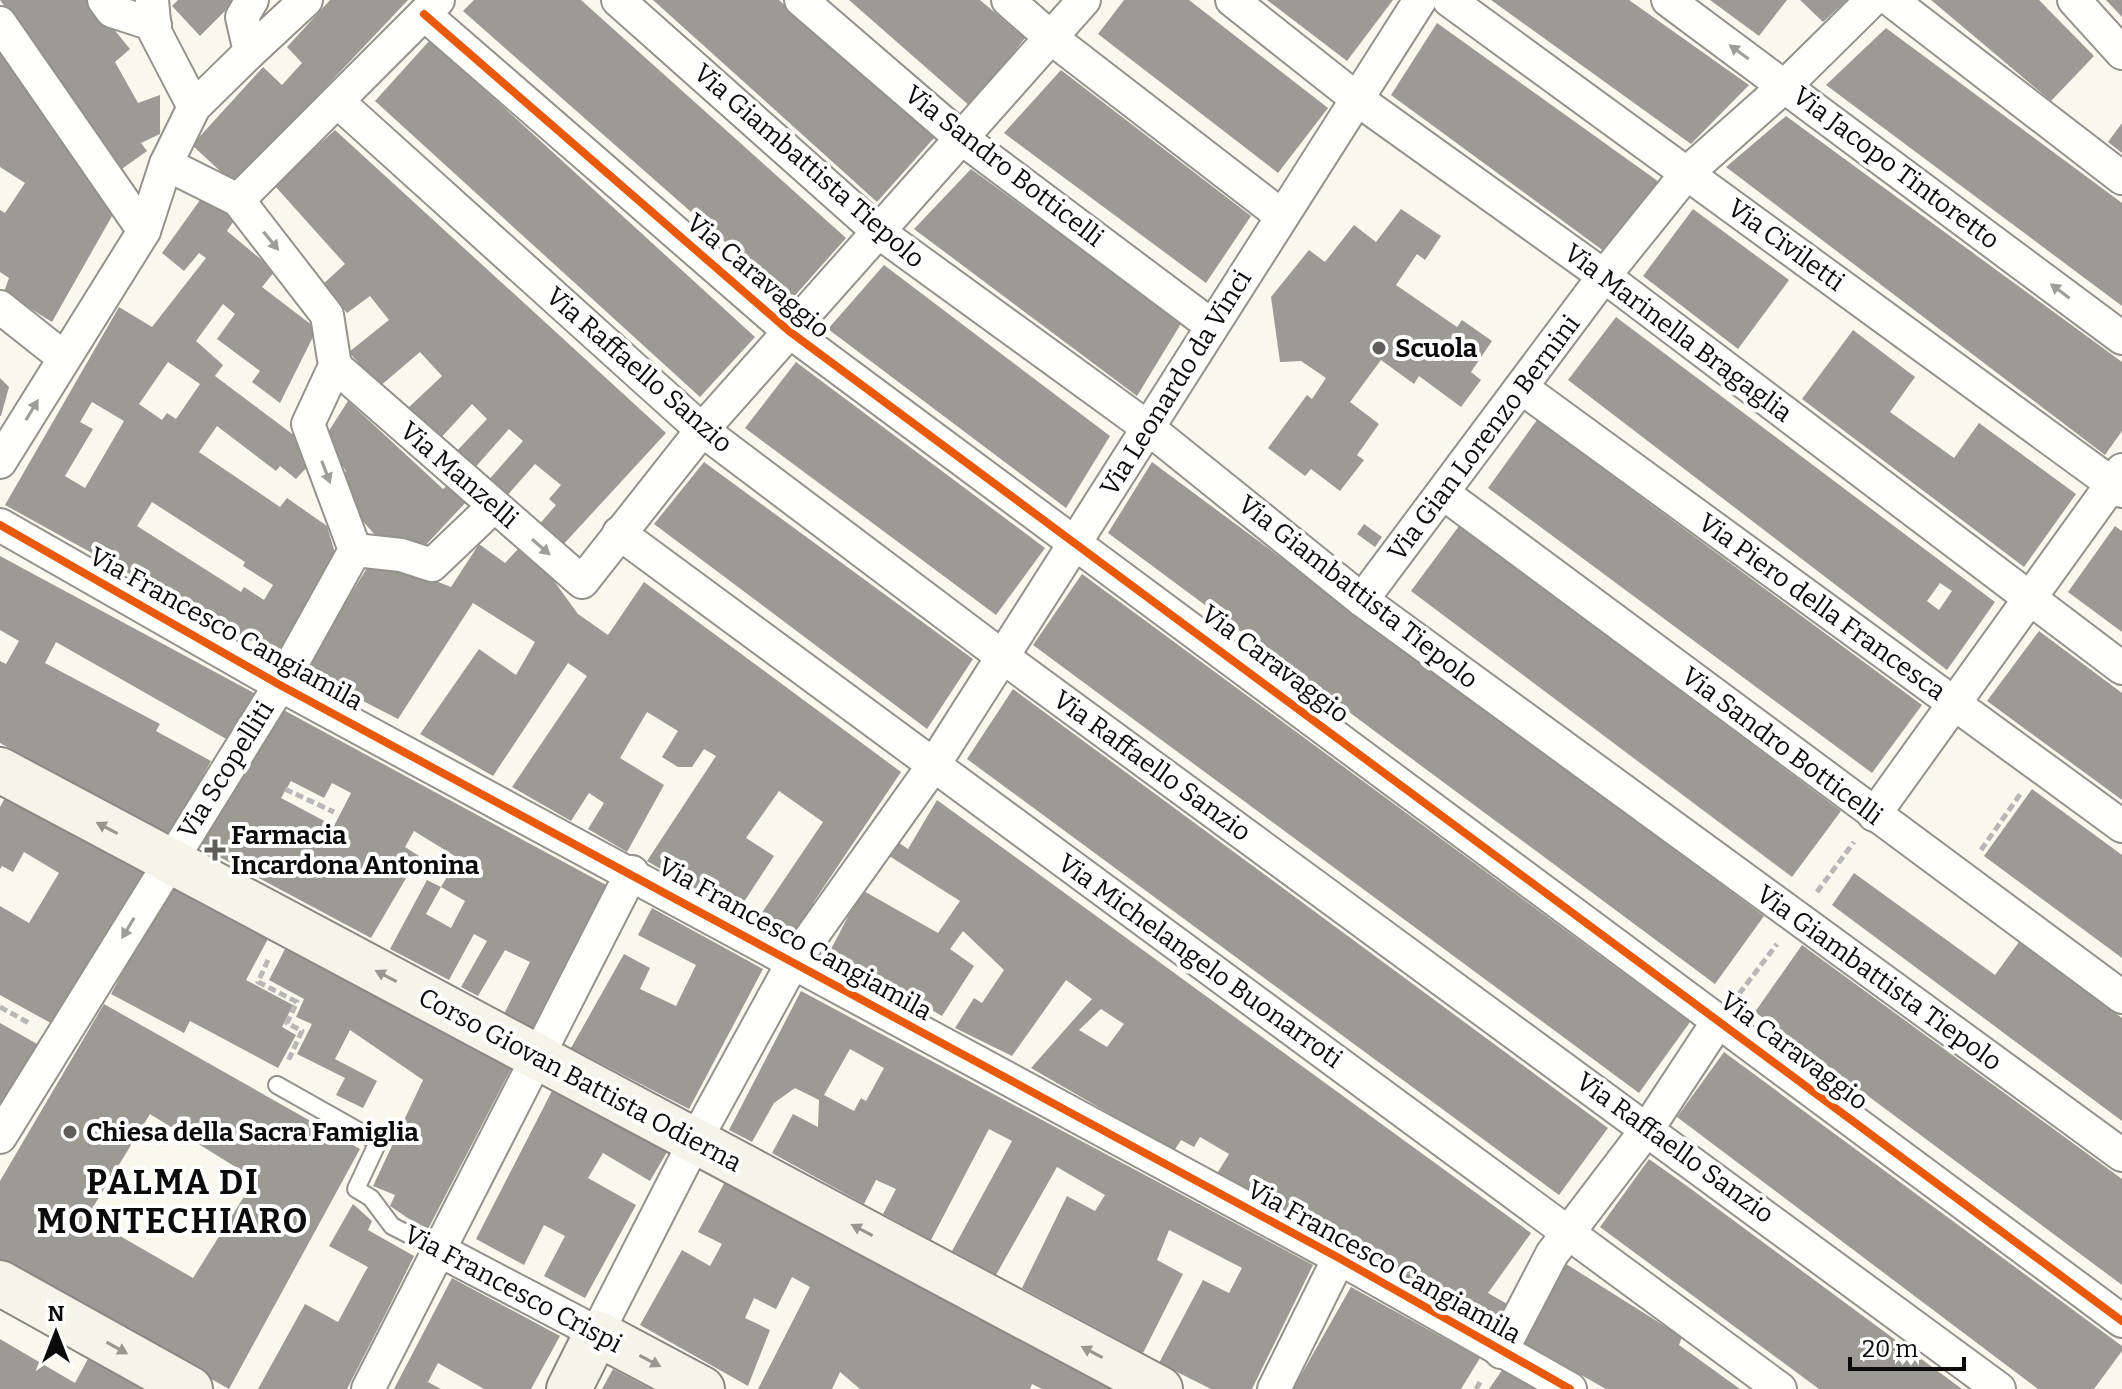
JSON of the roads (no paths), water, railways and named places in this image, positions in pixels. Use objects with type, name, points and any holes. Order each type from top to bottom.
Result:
[{"type":"main road","name":"Corso Giovan Battista Odierna","points":[[0,770],[1160,1389]]},
{"type":"main road","points":[[0,1283],[190,1389]]},
{"type":"main road","points":[[569,1389],[597,1333]]},
{"type":"main road","name":"Via Francesco Crispi","points":[[597,1333],[702,1389]]},
{"type":"street","points":[[104,0],[112,11],[154,12],[194,107]]},
{"type":"street","points":[[250,52],[242,17],[252,0]]},
{"type":"street","points":[[0,462],[144,231],[166,164],[194,107],[306,0]]},
{"type":"street","name":"Via Giambattista Tiepolo","points":[[618,0],[880,233],[1147,427],[1362,600],[2122,1155]]},
{"type":"street","name":"Via Sandro Botticelli","points":[[801,0],[960,137],[1212,326]]},
{"type":"street","points":[[1008,0],[1050,37],[1282,216]]},
{"type":"street","points":[[619,533],[702,430],[1084,0]]},
{"type":"street","name":"Via Marinella Bragaglia","points":[[1232,0],[1357,99],[1604,276],[2122,668]]},
{"type":"street","name":"Via Leonardo da Vinci","points":[[597,1333],[695,1141],[792,964],[933,766],[1420,0]]},
{"type":"street","name":"Via Civiletti","points":[[1449,0],[2119,482]]},
{"type":"street","name":"Via Jacopo Tintoretto","points":[[1668,0],[2122,338]]},
{"type":"street","name":"Via Gian Lorenzo Bernini","points":[[1362,600],[1604,276],[1687,173],[1786,85],[1872,0]]},
{"type":"street","points":[[1891,0],[2122,178]]},
{"type":"street","points":[[2074,0],[2122,53]]},
{"type":"street","points":[[238,200],[431,7]]},
{"type":"street","name":"Via Caravaggio","points":[[431,7],[789,331],[1076,541],[2122,1321]]},
{"type":"street","points":[[0,23],[144,231]]},
{"type":"street","name":"Via Raffaello Sanzio","points":[[337,101],[702,430],[1003,657],[1648,1128],[1999,1389]]},
{"type":"street","points":[[166,164],[238,200],[327,315],[335,366],[308,424],[355,550],[401,555],[432,565],[494,506]]},
{"type":"street","points":[[0,307],[63,357]]},
{"type":"street","name":"Via Manzelli","points":[[335,366],[582,582],[619,533]]},
{"type":"street","name":"Via Piero della Francesca","points":[[1522,388],[2122,826]]},
{"type":"street","points":[[1874,815],[1953,702],[2119,482]]},
{"type":"street","name":"Via Sandro Botticelli","points":[[1443,493],[2122,997]]},
{"type":"street","name":"Via Francesco Cangiamila","points":[[0,525],[280,685],[632,872],[792,964],[1339,1258],[1570,1389]]},
{"type":"street","name":"Via Michelangelo Buonarroti","points":[[619,533],[1780,1389]]},
{"type":"street","name":"Via Scopelliti","points":[[0,1137],[168,861],[280,685],[355,550]]},
{"type":"street","points":[[368,1389],[632,872]]},
{"type":"street","points":[[1501,1352],[1552,1254],[1648,1128],[1719,1020]]},
{"type":"street","name":"Via Francesco Crispi","points":[[439,1250],[597,1333]]},
{"type":"street","points":[[1274,1389],[1339,1258]]},
{"type":"lane","name":"Via Francesco Crispi","points":[[277,1085],[378,1142],[356,1189],[371,1198],[392,1226],[439,1250]]},
{"type":"place","name":"Scuola","points":[[1379,348]]},
{"type":"place","name":"Farmacia Incardona Antonina","points":[[215,850]]},
{"type":"place","name":"Chiesa della Sacra Famiglia","points":[[70,1132]]},
{"type":"district","name":"PALMA DI MONTECHIARO","points":[[173,1202]]}]
